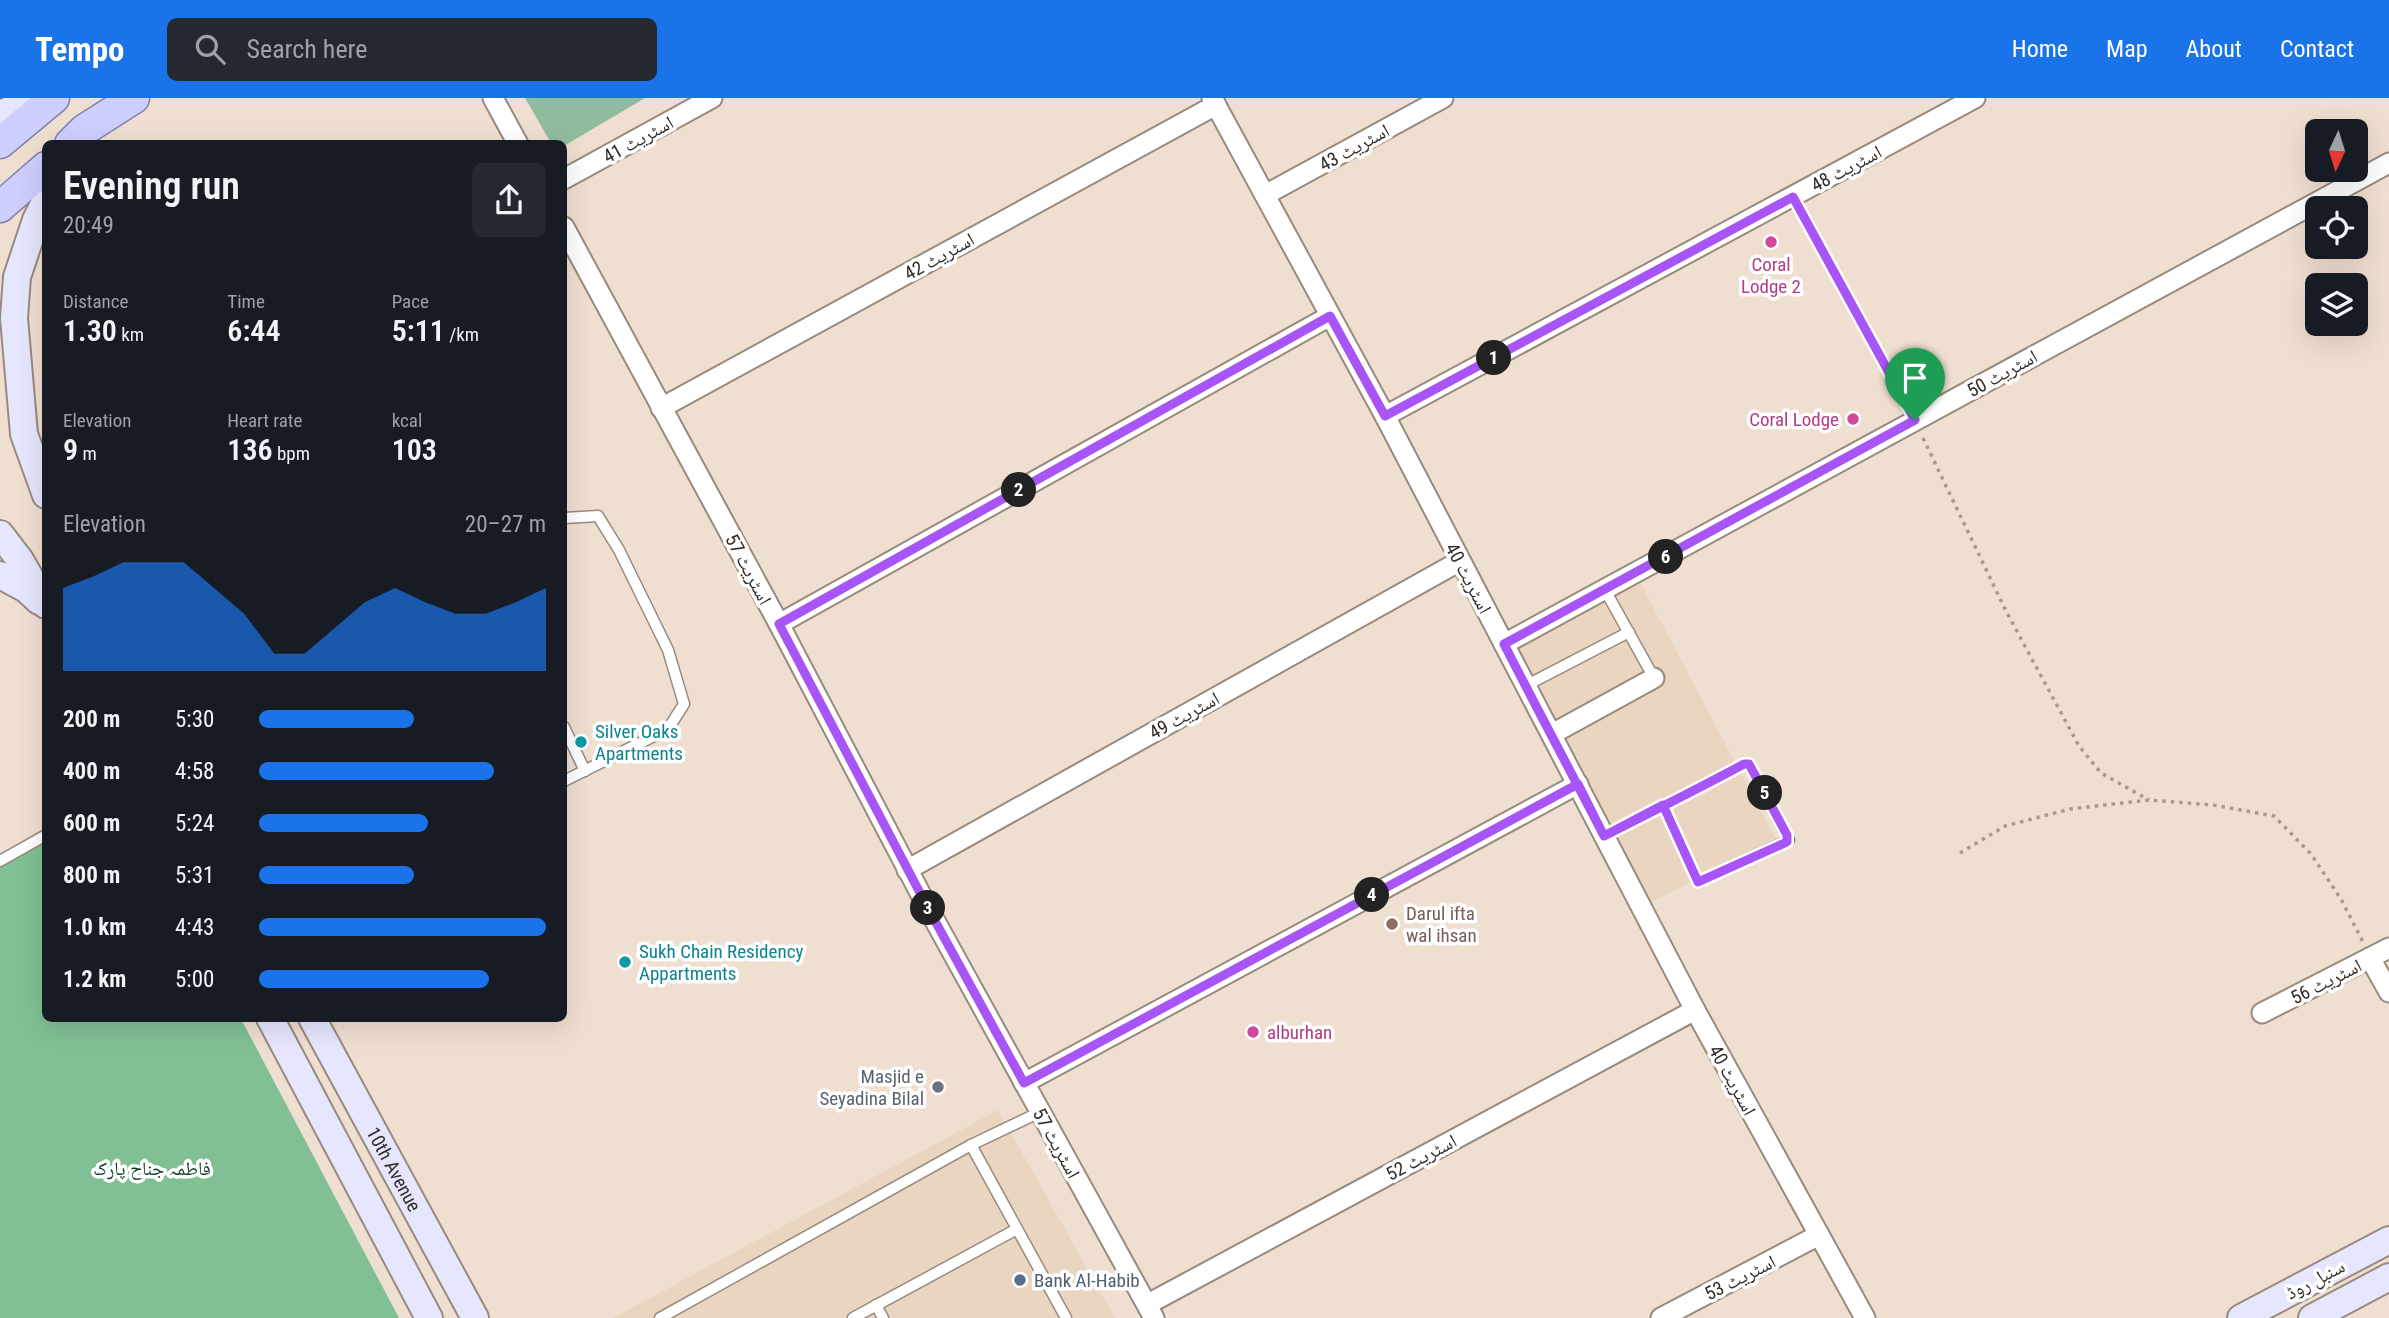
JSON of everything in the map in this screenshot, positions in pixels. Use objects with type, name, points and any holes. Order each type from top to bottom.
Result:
[{"type":"main road","points":[[0,114],[38,98]]},
{"type":"main road","points":[[0,143],[54,98]]},
{"type":"main road","points":[[77,139],[134,98]]},
{"type":"main road","points":[[0,207],[42,170]]},
{"type":"main road","points":[[24,434],[15,318],[17,277],[42,208]]},
{"type":"main road","points":[[0,375],[42,484]]},
{"type":"main road","points":[[0,534],[20,560],[42,599]]},
{"type":"main road","points":[[0,575],[26,589],[42,603]]},
{"type":"main road","name":"10th Avenue","points":[[272,1022],[429,1318]]},
{"type":"main road","name":"10th Avenue","points":[[314,1022],[475,1318]]},
{"type":"main road","points":[[374,1214],[408,1195]]},
{"type":"main road","name":"سنبل روڈ","points":[[2241,1318],[2389,1240]]},
{"type":"main road","name":"سنبل روڈ","points":[[2312,1318],[2389,1277]]},
{"type":"street","points":[[493,98],[516,140]]},
{"type":"street","name":"اسٹریٹ 41","points":[[567,177],[712,98]]},
{"type":"street","name":"اسٹریٹ 43","points":[[1265,195],[1443,98]]},
{"type":"street","name":"اسٹریٹ 48","points":[[1385,416],[1975,98]]},
{"type":"street","name":"اسٹریٹ 40","points":[[1214,101],[1385,416],[1695,1010],[1865,1318]]},
{"type":"street","name":"اسٹریٹ 42","points":[[661,408],[1214,101]]},
{"type":"street","name":"اسٹریٹ 50","points":[[1504,644],[2389,163]]},
{"type":"street","name":"اسٹریٹ 57","points":[[567,233],[779,624],[907,870],[1151,1311]]},
{"type":"street","points":[[779,624],[1330,316]]},
{"type":"street","name":"اسٹریٹ 49","points":[[907,870],[1460,561]]},
{"type":"street","points":[[1552,734],[1654,678]]},
{"type":"street","points":[[1024,1083],[1578,784]]},
{"type":"street","name":"اسٹریٹ 56","points":[[2262,1013],[2389,948]]},
{"type":"street","points":[[2370,958],[2389,992]]},
{"type":"street","name":"اسٹریٹ 52","points":[[1151,1311],[1695,1010]]},
{"type":"street","name":"اسٹریٹ 53","points":[[1661,1318],[1819,1236]]},
{"type":"lane","points":[[567,518],[598,516],[619,550],[668,649],[684,704],[668,729],[567,780]]},
{"type":"lane","points":[[1605,590],[1654,678]]},
{"type":"lane","points":[[1525,686],[1629,632]]},
{"type":"lane","points":[[567,734],[584,771]]},
{"type":"lane","points":[[1604,836],[1663,805],[1744,764],[1749,764],[1789,840],[1698,882],[1663,805]]},
{"type":"lane","points":[[0,861],[42,837]]},
{"type":"lane","points":[[660,1318],[971,1145],[1040,1112]]},
{"type":"lane","points":[[971,1145],[1066,1318]]},
{"type":"lane","points":[[853,1318],[1017,1229]]},
{"type":"lane","points":[[876,1306],[883,1318]]},
{"type":"path","points":[[1793,197],[1915,420],[2006,611],[2079,746],[2101,774],[2149,800]]},
{"type":"path","points":[[1960,853],[2005,826],[2070,809],[2149,800],[2213,805],[2274,816],[2311,854],[2341,899],[2370,958]]},
{"type":"shaded area","points":[[1639,580],[1775,838],[1650,903],[1516,650]]},
{"type":"shaded area","points":[[998,1110],[1115,1318],[613,1318]]},
{"type":"green space","points":[[525,98],[645,98],[567,144],[567,140],[549,140]]},
{"type":"green space","name":"فاطمہ جناح پارک","points":[[42,838],[42,1022],[243,1022],[399,1318],[0,1318],[0,863]]},
{"type":"place","name":"Coral Lodge 2","points":[[1771,242]]},
{"type":"place","name":"Coral Lodge","points":[[1853,419]]},
{"type":"place","name":"Silver Oaks Apartments","points":[[581,742]]},
{"type":"place","name":"Darul ifta wal ihsan","points":[[1392,924]]},
{"type":"place","name":"Sukh Chain Residency Appartments","points":[[625,962]]},
{"type":"place","name":"alburhan","points":[[1253,1032]]},
{"type":"place","name":"Masjid e Seyadina Bilal","points":[[938,1087]]},
{"type":"place","name":"Bank Al-Habib","points":[[1020,1280]]},
{"type":"route","points":[[1915,420],[1504,644],[1552,734],[1604,836],[1663,805],[1690,793],[1744,764],[1749,764],[1787,835],[1787,842],[1698,882],[1663,805],[1604,836],[1578,784],[1024,1083],[929,910],[779,624],[1330,316],[1385,416],[1793,197],[1915,420]]}]
